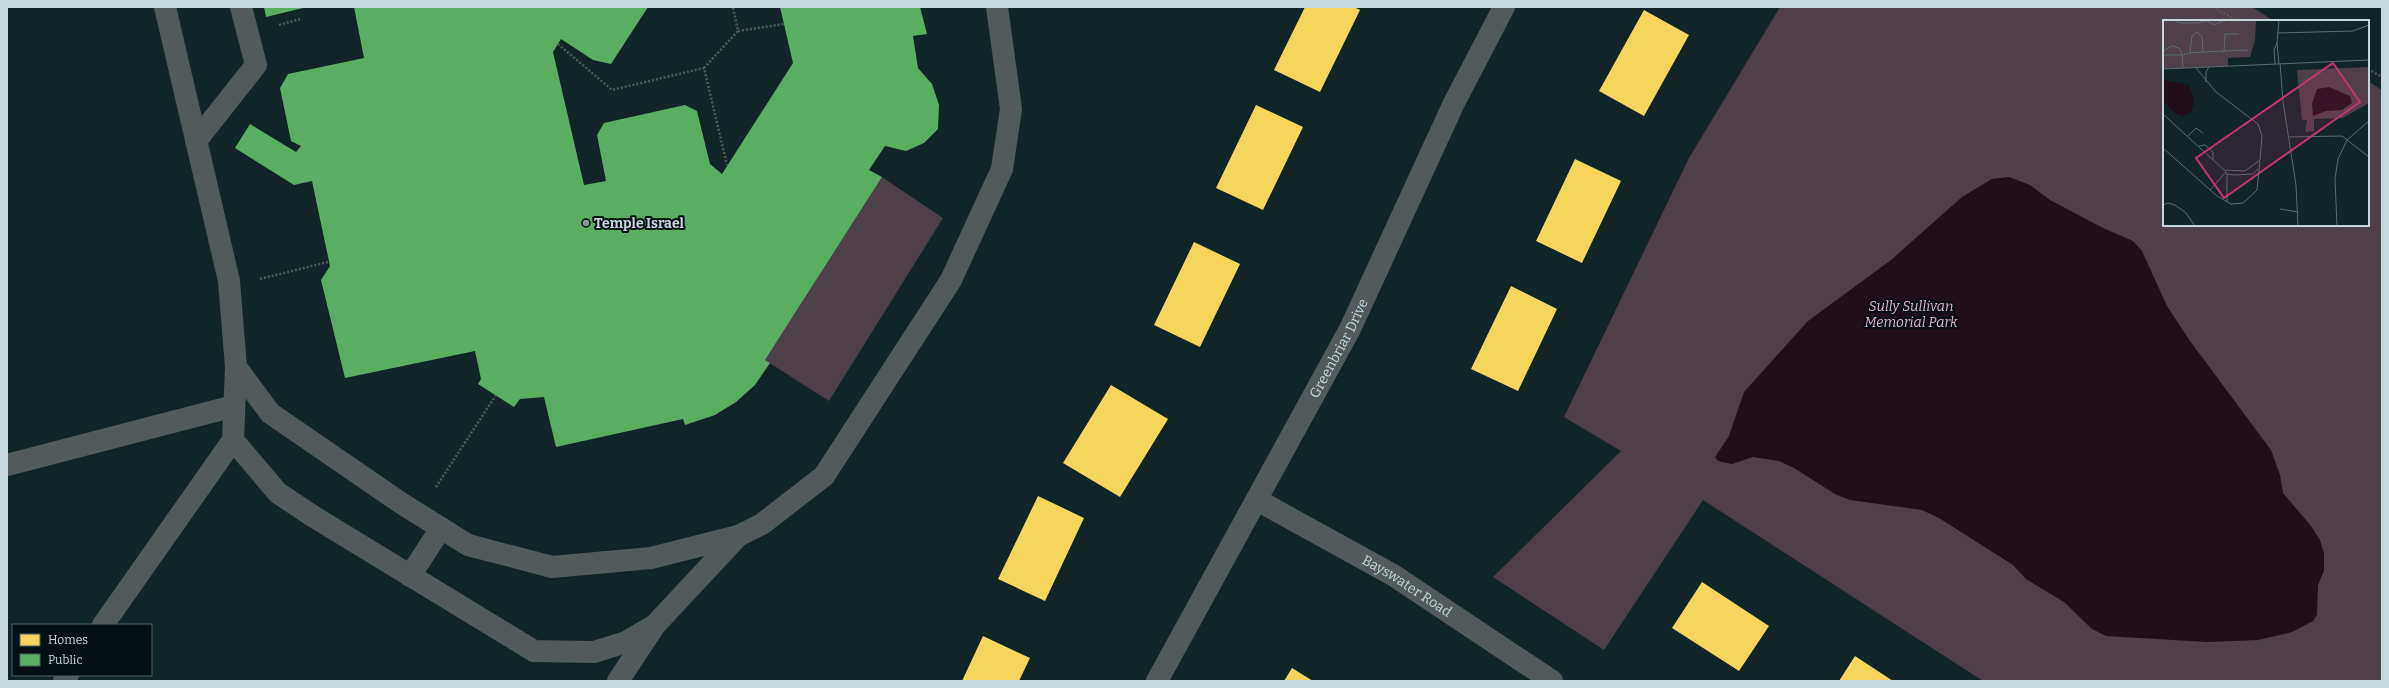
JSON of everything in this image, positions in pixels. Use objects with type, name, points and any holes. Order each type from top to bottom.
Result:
[{"type":"street","points":[[104,624],[233,440],[236,367],[229,289],[165,7]]},
{"type":"street","points":[[196,141],[256,65],[241,7]]},
{"type":"street","points":[[236,367],[270,413],[468,546],[552,567],[651,558],[738,536],[762,524],[824,476],[951,280],[1002,169],[1011,109],[996,7]]},
{"type":"street","name":"Greenbriar Drive","points":[[1157,681],[1350,329],[1454,103],[1504,7]]},
{"type":"street","points":[[7,465],[234,406]]},
{"type":"street","points":[[233,440],[278,493],[410,576],[534,651],[594,652],[626,642],[655,625]]},
{"type":"street","name":"Bayswater Road","points":[[1257,500],[1393,575],[1552,681]]},
{"type":"street","points":[[410,576],[441,528]]},
{"type":"street","points":[[618,681],[655,625],[738,536]]},
{"type":"path","points":[[733,7],[738,30]]},
{"type":"path","points":[[2213,7],[2236,20]]},
{"type":"path","points":[[558,44],[612,90],[704,68],[738,30],[784,24]]},
{"type":"path","points":[[704,68],[727,165]]},
{"type":"path","points":[[2369,70],[2382,77]]},
{"type":"path","points":[[229,289],[246,282],[328,262]]},
{"type":"path","points":[[419,514],[496,395]]},
{"type":"green space","name":"Sully Sullivan Memorial Park","points":[[1780,7],[2252,7],[2272,20],[2163,20],[2163,226],[2369,226],[2369,82],[2382,90],[2382,681],[1983,681],[1703,500],[1604,650],[1493,577],[1621,451],[1564,417],[1689,158]]},
{"type":"green space","points":[[882,177],[943,218],[829,401],[765,360]]},
{"type":"shaded area","points":[[2009,177],[2030,185],[2050,200],[2103,228],[2133,241],[2142,251],[2167,306],[2190,341],[2271,450],[2280,475],[2283,493],[2311,526],[2320,540],[2324,554],[2324,571],[2318,585],[2317,615],[2313,621],[2292,632],[2258,640],[2207,642],[2106,636],[2092,629],[2064,602],[2026,579],[2013,565],[1939,518],[1922,510],[1850,500],[1835,494],[1794,468],[1779,461],[1753,457],[1732,464],[1718,461],[1715,457],[1729,436],[1744,392],[1808,321],[1891,260],[1962,197],[1992,179]]},
{"type":"building: Homes","points":[[1305,7],[1354,7],[1360,10],[1320,92],[1274,70]]},
{"type":"building: Homes","points":[[1644,10],[1689,35],[1644,116],[1599,91]]},
{"type":"building: Homes","points":[[1256,105],[1303,127],[1263,210],[1216,188]]},
{"type":"building: Homes","points":[[1575,159],[1621,181],[1582,263],[1536,241]]},
{"type":"building: Homes","points":[[1194,242],[1240,264],[1200,347],[1154,325]]},
{"type":"building: Homes","points":[[1511,286],[1557,309],[1518,391],[1471,369]]},
{"type":"building: Homes","points":[[1111,385],[1168,419],[1120,497],[1063,463]]},
{"type":"building: Homes","points":[[1038,496],[1084,518],[1045,601],[998,579]]},
{"type":"building: Homes","points":[[1702,582],[1769,626],[1739,671],[1672,628]]},
{"type":"building: Homes","points":[[983,636],[1030,658],[1019,681],[962,681]]},
{"type":"building: Homes","points":[[1855,656],[1893,681],[1839,681]]},
{"type":"building: Homes","points":[[1292,668],[1313,681],[1284,681]]},
{"type":"building: Public","points":[[264,7],[303,7],[303,8],[266,17]]},
{"type":"building: Public","name":"Temple Israel","points":[[354,7],[648,7],[611,64],[593,60],[561,39],[553,52],[584,185],[606,181],[597,135],[604,123],[685,105],[697,111],[710,164],[722,174],[793,63],[780,7],[920,7],[927,34],[913,36],[918,68],[932,84],[939,105],[938,129],[924,143],[906,151],[885,146],[869,170],[882,177],[765,360],[770,363],[755,385],[736,402],[715,415],[685,425],[683,419],[556,447],[544,397],[520,399],[514,407],[478,384],[481,379],[475,351],[345,378],[321,280],[330,266],[312,181],[294,185],[235,148],[250,124],[296,152],[301,146],[291,141],[280,88],[288,74],[364,58]]},
{"type":"place","name":"Temple Israel","points":[[586,223]]}]
